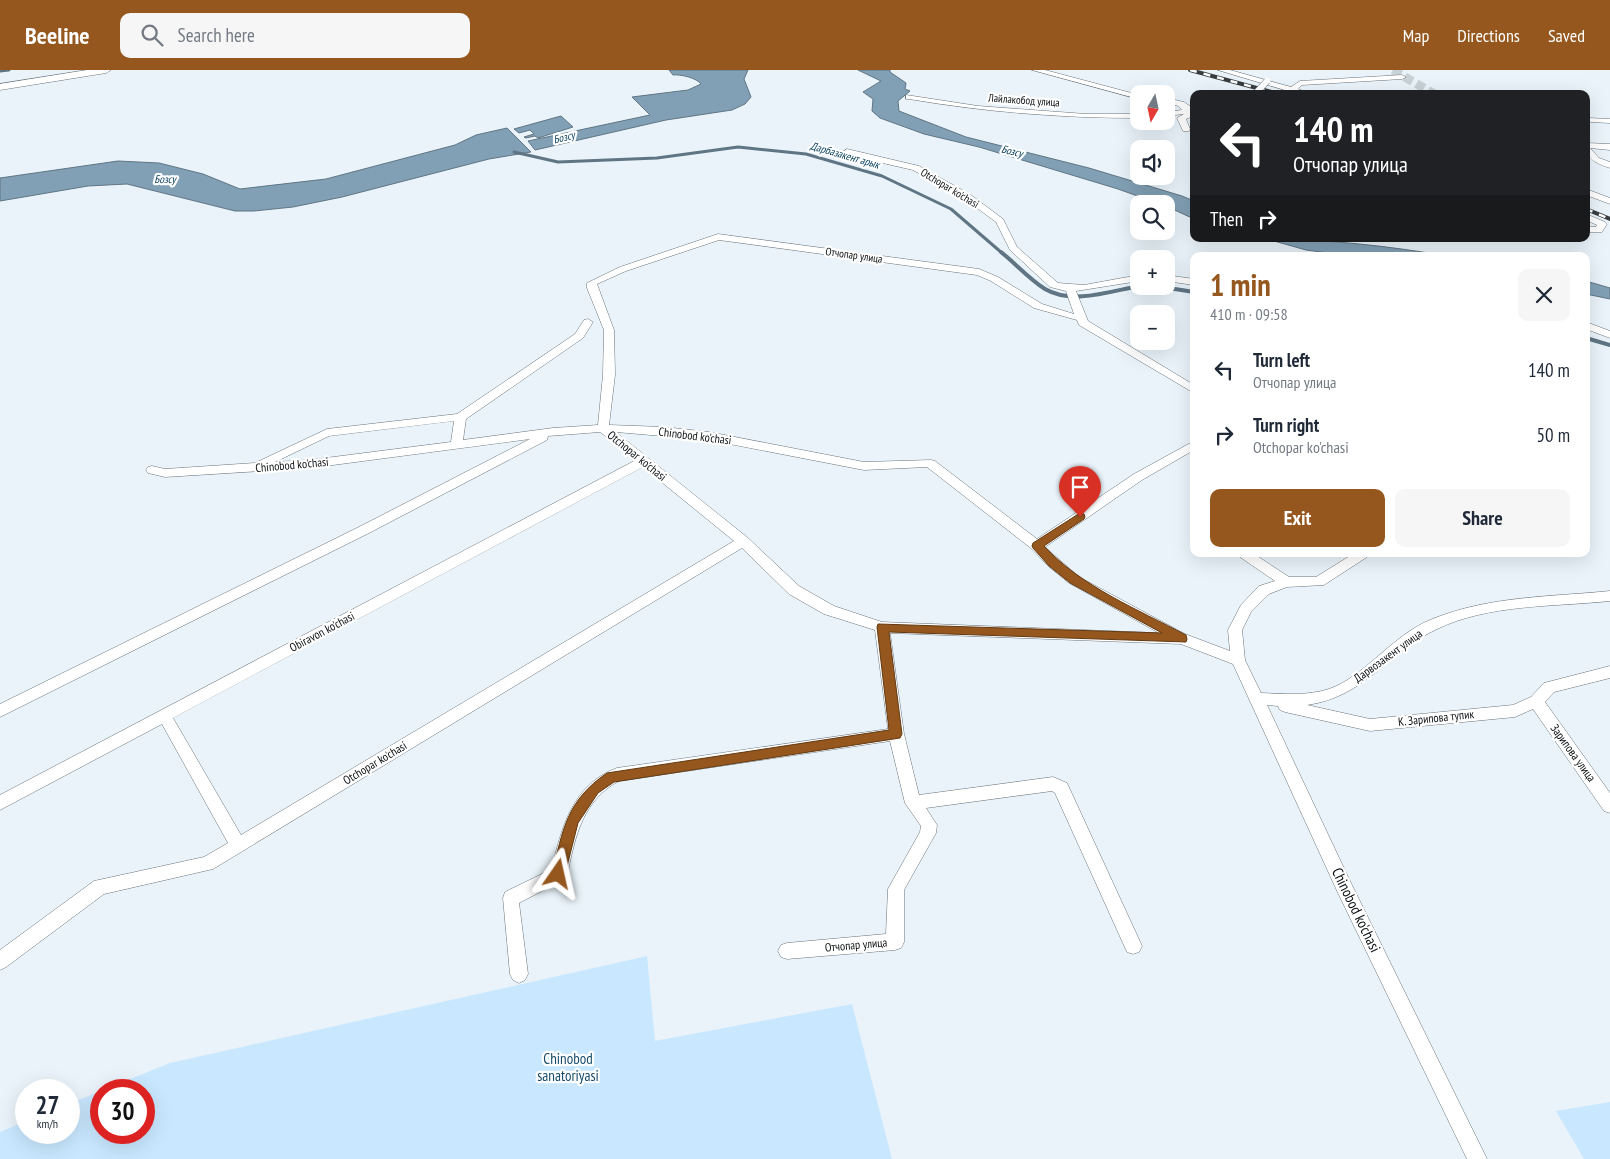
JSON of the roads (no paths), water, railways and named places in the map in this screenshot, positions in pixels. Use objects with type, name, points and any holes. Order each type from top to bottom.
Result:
[{"type":"main road","points":[[0,87],[73,70]]},
{"type":"main road","points":[[0,82],[106,70]]},
{"type":"street","name":"Лайлакобод улица","points":[[1036,70],[1130,95]]},
{"type":"street","points":[[1222,70],[1293,89],[1302,82],[1402,77]]},
{"type":"street","points":[[1259,90],[1267,81]]},
{"type":"street","name":"Лайлакобод улица","points":[[909,97],[978,108],[1086,116],[1130,116]]},
{"type":"street","points":[[1175,102],[1190,110]]},
{"type":"street","points":[[1175,113],[1190,111]]},
{"type":"street","points":[[1186,129],[1181,118],[1190,115]]},
{"type":"street","points":[[1591,120],[1610,121]]},
{"type":"street","points":[[1590,147],[1610,147]]},
{"type":"street","name":"Otchopar ko'chasi","points":[[847,152],[916,168],[968,197],[1000,221],[1013,248],[1054,285],[1070,289]]},
{"type":"street","points":[[1590,152],[1596,160],[1610,165]]},
{"type":"street","points":[[1590,194],[1610,201]]},
{"type":"street","points":[[1590,219],[1602,224],[1599,230],[1590,229]]},
{"type":"street","name":"Отчопар улица","points":[[623,270],[709,240],[727,237],[979,272],[987,274],[1036,305],[1052,312],[1080,318],[1083,323],[1190,388]]},
{"type":"street","name":"Otchopar ko'chasi","points":[[623,270],[592,283],[592,288],[609,330],[609,375],[603,428],[743,541],[794,590],[829,610],[882,627],[1182,639],[1238,660]]},
{"type":"street","points":[[1080,318],[1070,289],[1130,279]]},
{"type":"street","points":[[1175,279],[1190,281]]},
{"type":"street","points":[[251,469],[327,433],[460,417],[579,336],[588,322]]},
{"type":"street","points":[[1590,327],[1610,335]]},
{"type":"street","points":[[457,445],[460,417]]},
{"type":"street","name":"Chinobod ko'chasi","points":[[152,470],[164,473],[310,464],[553,432],[603,428],[664,431],[709,436],[864,466],[931,464],[1037,546],[1053,563],[1074,580],[1182,639]]},
{"type":"street","points":[[0,711],[364,530],[553,432]]},
{"type":"street","points":[[1037,546],[1138,477],[1190,447]]},
{"type":"street","name":"Obiravon ko'chasi","points":[[0,804],[644,461]]},
{"type":"street","name":"Otchopar ko'chasi","points":[[0,961],[100,887],[207,864],[743,541]]},
{"type":"street","points":[[1249,557],[1286,582],[1319,582],[1357,557]]},
{"type":"street","name":"Chinobod ko'chasi","points":[[1286,582],[1264,590],[1246,608],[1235,630],[1238,660],[1344,886],[1477,1159]]},
{"type":"street","name":"Дарвозакент улица","points":[[1255,699],[1298,701],[1336,692],[1359,678],[1409,638],[1433,625],[1457,616],[1486,608],[1610,596]]},
{"type":"street","name":"Отчопар улица","points":[[787,951],[895,942],[896,889],[928,833],[929,825],[914,803],[896,734],[882,627]]},
{"type":"street","name":"К. Зарипова тупик","points":[[1255,699],[1370,725],[1515,711],[1536,701],[1549,687],[1574,679],[1610,672]]},
{"type":"street","name":"Зарипова улица","points":[[1536,701],[1610,806]]},
{"type":"street","points":[[164,715],[238,845]]},
{"type":"street","points":[[519,974],[511,898],[558,874],[572,822],[583,802],[602,782],[617,775],[896,734]]},
{"type":"street","points":[[914,803],[1053,784],[1061,788],[1133,946]]},
{"type":"water","name":"Бозсу","points":[[669,70],[748,70],[744,79],[751,97],[745,104],[732,110],[666,120],[535,150],[528,141],[650,115],[632,97],[688,90],[701,84],[688,77],[673,75]]},
{"type":"water","name":"Бозсу","points":[[858,70],[890,70],[890,72],[906,83],[905,89],[910,91],[898,101],[899,111],[966,137],[1089,168],[1130,180],[1130,185],[1145,185],[1182,196],[1190,199],[1190,217],[1175,210],[1175,195],[1135,195],[979,147],[924,134],[880,118],[872,111],[873,99],[863,92],[881,81]]},
{"type":"water","name":"Бозсу","points":[[561,116],[573,127],[538,138],[535,136],[524,137],[534,134],[530,130],[519,133],[514,129]]},
{"type":"water","name":"Бозсу","points":[[507,128],[531,152],[489,159],[342,197],[293,207],[235,211],[127,184],[88,186],[0,201],[0,178],[118,161],[159,163],[203,174],[240,189],[326,179],[455,145],[476,135]]},
{"type":"water","points":[[1278,242],[1334,242],[1422,252],[1321,252]]},
{"type":"water","points":[[1590,282],[1610,288],[1610,299],[1590,295]]},
{"type":"waterway","points":[[0,71],[9,70]]},
{"type":"waterway","name":"Дарбазакент арык","points":[[514,152],[558,162],[657,158],[738,147],[806,154],[882,176],[951,209],[1002,253]]},
{"type":"waterway","name":"Дарбазакент арык","points":[[1001,252],[1039,285],[1056,294],[1067,296],[1092,295],[1130,288]]},
{"type":"waterway","name":"Дарбазакент арык","points":[[1175,289],[1190,291]]},
{"type":"waterway","name":"Дарбазакент арык","points":[[1590,339],[1610,345]]},
{"type":"tunnel","points":[[1393,70],[1427,90]]},
{"type":"railway","points":[[1190,70],[1264,90]]},
{"type":"railway","points":[[1590,211],[1610,219]]},
{"type":"park label","name":"Chinobod sanatoriyasi","points":[[568,1068]]}]
